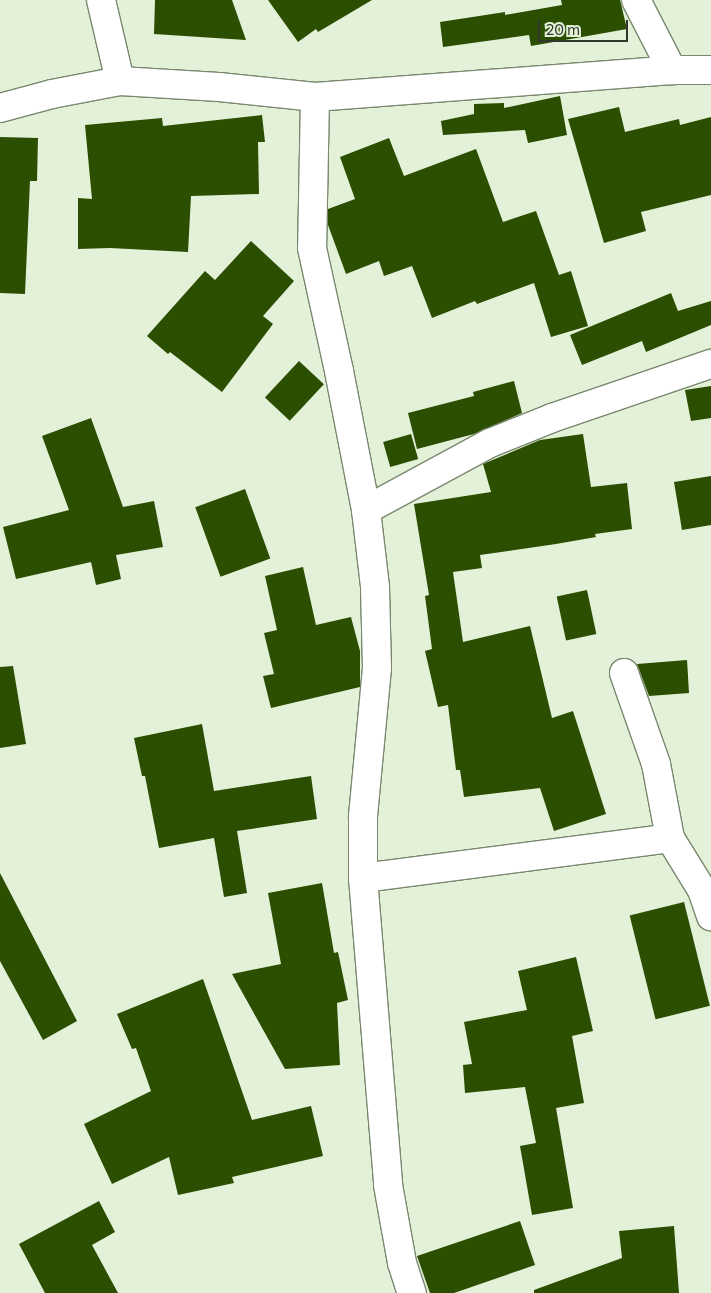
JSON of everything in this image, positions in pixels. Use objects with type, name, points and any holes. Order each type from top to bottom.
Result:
[{"type":"street","points":[[101,0],[120,81]]},
{"type":"street","points":[[636,0],[672,70]]},
{"type":"street","points":[[0,108],[52,94],[120,81],[219,87],[315,97],[672,70],[711,70]]},
{"type":"street","points":[[315,97],[312,248],[366,510],[375,587],[377,668],[362,817],[363,878],[388,1185],[400,1255],[412,1293]]},
{"type":"street","points":[[366,510],[490,443],[552,418],[711,364]]},
{"type":"street","points":[[624,672],[656,764],[670,838],[702,890],[711,916]]},
{"type":"street","points":[[363,878],[670,838]]},
{"type":"building","points":[[155,0],[232,0],[246,40],[154,34]]},
{"type":"building","points":[[268,0],[372,0],[318,32],[316,29],[298,42]]},
{"type":"building","points":[[561,0],[620,0],[627,29],[531,46],[529,35],[443,47],[440,22],[505,12],[505,15],[562,5]]},
{"type":"building","points":[[560,96],[567,135],[528,143],[525,130],[443,135],[441,121],[474,114],[474,104],[504,103],[504,108]]},
{"type":"building","points":[[619,107],[625,132],[679,119],[680,125],[711,117],[711,195],[641,212],[646,231],[604,243],[568,119]]},
{"type":"building","points":[[262,115],[265,142],[258,142],[259,194],[191,196],[188,252],[110,248],[78,249],[78,198],[92,199],[85,125],[162,118],[163,126]]},
{"type":"building","points":[[0,137],[38,138],[37,181],[30,181],[25,294],[0,293]]},
{"type":"building","points":[[389,138],[404,176],[476,149],[503,222],[536,211],[559,275],[571,271],[588,326],[551,337],[534,283],[477,304],[475,301],[432,318],[412,266],[384,276],[379,261],[346,274],[328,225],[328,209],[355,199],[340,157]]},
{"type":"building","points":[[251,241],[294,281],[263,316],[273,324],[222,392],[170,352],[168,354],[147,336],[205,271],[215,280]]},
{"type":"building","points":[[671,293],[678,311],[711,301],[711,325],[646,352],[642,341],[582,365],[570,335]]},
{"type":"building","points":[[299,361],[324,384],[290,421],[265,398]]},
{"type":"building","points":[[514,381],[522,413],[474,434],[417,449],[408,413],[474,396],[473,392]]},
{"type":"building","points":[[711,386],[711,418],[691,421],[685,390]]},
{"type":"building","points":[[91,418],[123,507],[154,501],[163,547],[116,555],[121,579],[96,585],[91,562],[16,579],[3,527],[69,510],[42,436]]},
{"type":"building","points":[[411,434],[418,459],[390,467],[383,442]]},
{"type":"building","points":[[583,434],[591,487],[627,483],[632,529],[595,534],[596,537],[556,544],[480,555],[482,568],[453,572],[463,642],[530,626],[552,718],[573,711],[606,814],[554,831],[540,788],[464,797],[460,770],[456,770],[448,705],[438,707],[425,651],[432,649],[425,596],[429,595],[414,504],[491,492],[483,464],[540,440]]},
{"type":"building","points":[[711,476],[711,525],[682,530],[674,482]]},
{"type":"building","points":[[245,489],[270,559],[221,577],[195,507]]},
{"type":"building","points":[[303,567],[316,625],[351,617],[360,651],[360,687],[271,708],[263,676],[274,674],[264,633],[277,630],[265,576]]},
{"type":"building","points":[[587,590],[596,634],[566,640],[557,596]]},
{"type":"building","points":[[687,660],[689,693],[649,696],[637,664]]},
{"type":"building","points":[[13,666],[26,744],[0,748],[0,667]]},
{"type":"building","points":[[202,724],[214,791],[311,776],[317,819],[237,831],[247,893],[224,897],[214,838],[159,848],[145,776],[142,776],[134,738]]},
{"type":"building","points":[[0,873],[77,1021],[43,1040],[0,961]]},
{"type":"building","points":[[322,883],[334,953],[338,952],[348,1000],[337,1003],[340,1065],[285,1069],[232,974],[281,964],[268,893]]},
{"type":"building","points":[[684,902],[710,1006],[656,1019],[630,916]]},
{"type":"building","points":[[576,957],[593,1031],[572,1036],[584,1103],[556,1108],[573,1208],[532,1215],[520,1146],[536,1143],[525,1087],[465,1093],[463,1065],[472,1064],[464,1022],[527,1010],[518,971]]},
{"type":"building","points":[[203,979],[252,1120],[311,1106],[323,1156],[232,1177],[234,1183],[178,1195],[169,1157],[112,1184],[84,1124],[151,1091],[136,1048],[132,1049],[117,1014]]},
{"type":"building","points":[[99,1201],[115,1232],[92,1245],[118,1293],[45,1293],[19,1244]]},
{"type":"building","points":[[520,1221],[535,1265],[454,1293],[430,1293],[417,1256]]},
{"type":"building","points":[[674,1226],[679,1293],[534,1293],[534,1290],[622,1258],[619,1231]]}]
